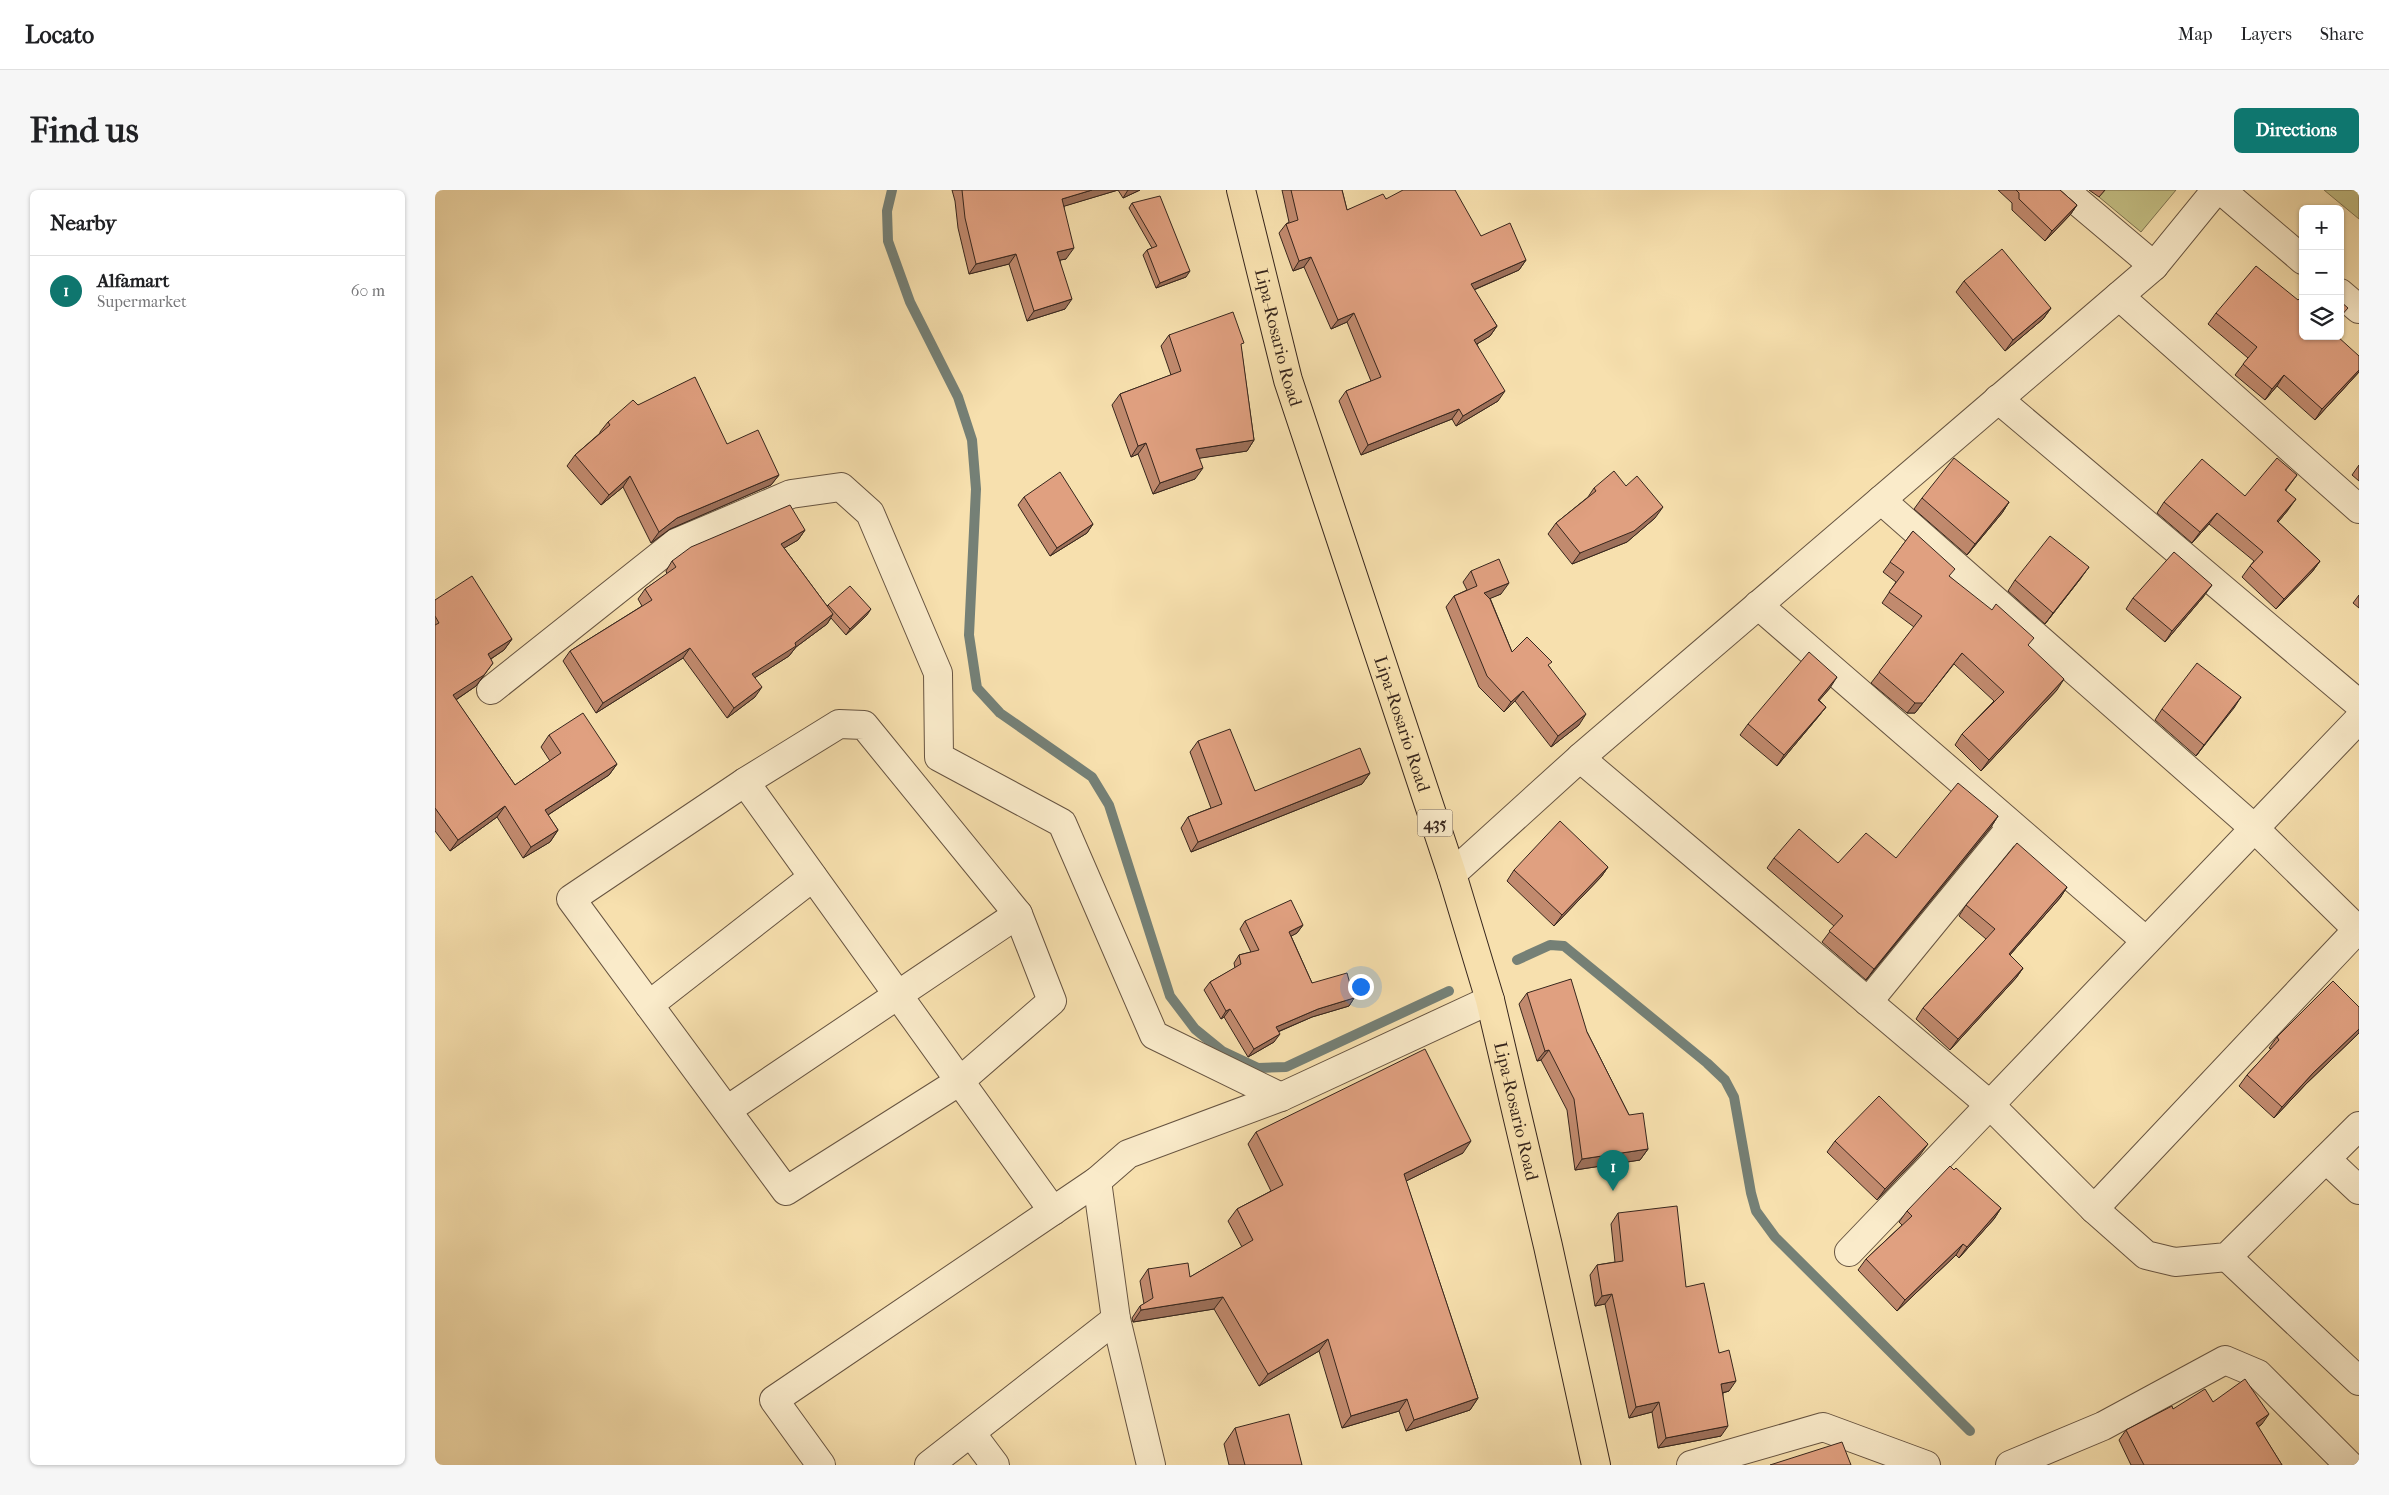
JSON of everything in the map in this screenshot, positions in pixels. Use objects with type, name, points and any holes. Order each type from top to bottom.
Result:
[{"type":"main road","name":"Lipa-Rosario Road","points":[[1241,190],[1288,380],[1452,874],[1490,1000],[1548,1246],[1596,1465]]},
{"type":"street","points":[[2064,190],[2154,266]]},
{"type":"street","points":[[1452,874],[1580,758],[2154,266],[2216,190]]},
{"type":"street","points":[[2221,190],[2299,257]]},
{"type":"street","points":[[2342,295],[2359,309]]},
{"type":"street","points":[[2119,296],[2359,509]]},
{"type":"street","points":[[1998,400],[2359,704]]},
{"type":"street","points":[[491,690],[676,543],[791,494],[841,487],[869,513],[938,673],[939,756],[1062,823],[1154,1035],[1281,1097]]},
{"type":"street","points":[[1881,500],[2255,828],[2359,929],[2094,1209]]},
{"type":"street","points":[[1758,605],[2146,942]]},
{"type":"street","points":[[1849,1252],[2359,719]]},
{"type":"street","points":[[839,724],[863,725],[1018,914],[1052,1001],[960,1081],[786,1191],[571,899],[745,782],[839,724]]},
{"type":"street","points":[[1580,758],[1989,1105],[2094,1209],[2146,1255],[2175,1262],[2227,1257],[2359,1126]]},
{"type":"street","points":[[745,782],[1053,1210]]},
{"type":"street","points":[[1868,1002],[2013,826]]},
{"type":"street","points":[[649,1005],[813,877]]},
{"type":"street","points":[[727,1110],[899,996],[1018,914]]},
{"type":"street","points":[[821,1465],[774,1400],[1097,1181],[1128,1154],[1281,1097],[1490,1000]]},
{"type":"street","points":[[2327,1159],[2359,1190]]},
{"type":"street","points":[[1097,1181],[1116,1319],[1151,1465]]},
{"type":"street","points":[[2227,1257],[2359,1381]]},
{"type":"street","points":[[929,1465],[1116,1319]]},
{"type":"street","points":[[2010,1465],[2103,1426],[2225,1360],[2258,1374],[2349,1465]]},
{"type":"street","points":[[1691,1465],[1823,1427],[1913,1462]]},
{"type":"street","points":[[971,1433],[995,1465]]},
{"type":"shaded area","points":[[2105,190],[2176,190],[2141,232],[2099,197]]},
{"type":"shaded area","points":[[2324,190],[2359,190],[2359,219]]},
{"type":"building","points":[[962,190],[1092,190],[1062,199],[1074,248],[1057,252],[1072,299],[1034,311],[1016,254],[976,264],[965,218]]},
{"type":"building","points":[[1291,190],[1342,190],[1347,210],[1383,194],[1386,199],[1403,190],[1455,190],[1481,236],[1510,223],[1526,260],[1471,284],[1497,326],[1474,340],[1505,391],[1463,416],[1459,409],[1368,445],[1346,391],[1381,377],[1354,313],[1338,320],[1311,257],[1299,261],[1286,224],[1298,220]]},
{"type":"building","points":[[2016,190],[2060,190],[2077,205],[2052,231],[2019,199],[2019,193]]},
{"type":"building","points":[[1160,196],[1190,271],[1160,283],[1147,250],[1157,246],[1132,203]]},
{"type":"building","points":[[2002,249],[2051,308],[2013,340],[1964,281]]},
{"type":"building","points":[[2256,266],[2299,299],[2299,340],[2341,340],[2359,356],[2359,370],[2322,409],[2284,375],[2272,389],[2243,364],[2257,347],[2216,313]]},
{"type":"building","points":[[2344,304],[2348,308],[2344,312]]},
{"type":"building","points":[[1233,312],[1244,343],[1241,344],[1254,440],[1196,449],[1203,468],[1160,483],[1146,443],[1138,446],[1120,394],[1181,371],[1169,335]]},
{"type":"building","points":[[695,377],[727,444],[758,430],[779,475],[677,518],[659,532],[630,476],[609,495],[575,455],[610,425],[608,422],[633,400],[638,405]]},
{"type":"building","points":[[1954,458],[2009,502],[1975,544],[1922,498]]},
{"type":"building","points":[[2277,458],[2297,475],[2285,490],[2296,499],[2277,521],[2320,561],[2284,599],[2250,566],[2263,552],[2217,513],[2200,532],[2164,502],[2202,459],[2245,496]]},
{"type":"building","points":[[1614,471],[1626,486],[1637,476],[1663,507],[1634,531],[1580,553],[1556,523],[1596,491],[1594,488]]},
{"type":"building","points":[[1060,472],[1093,524],[1057,548],[1024,497]]},
{"type":"building","points":[[790,505],[805,530],[781,544],[833,614],[795,643],[796,646],[752,674],[762,687],[734,708],[690,648],[603,703],[570,651],[652,600],[645,589],[676,567],[672,561],[691,547]]},
{"type":"building","points":[[1913,531],[1955,569],[1949,576],[1992,610],[1996,604],[2034,638],[2028,645],[2064,679],[1989,760],[1962,734],[2004,692],[1962,653],[1923,703],[1915,703],[1879,672],[1922,616],[1889,592],[1904,572],[1890,562]]},
{"type":"building","points":[[2050,536],[2089,567],[2053,613],[2015,580]]},
{"type":"building","points":[[2174,552],[2212,585],[2172,631],[2133,598]]},
{"type":"building","points":[[1499,559],[1509,583],[1484,593],[1490,599],[1512,652],[1527,637],[1552,662],[1548,665],[1586,714],[1558,736],[1523,691],[1511,702],[1487,676],[1454,596],[1477,586],[1471,571]]},
{"type":"building","points":[[472,576],[512,639],[488,654],[493,663],[484,675],[453,695],[515,785],[561,753],[549,735],[583,713],[617,764],[545,810],[558,830],[531,847],[505,806],[458,840],[435,808],[435,625],[439,623],[435,616],[435,600]]},
{"type":"building","points":[[850,586],[871,609],[850,629],[828,605]]},
{"type":"building","points":[[1809,652],[1837,677],[1818,700],[1826,707],[1784,755],[1748,724]]},
{"type":"building","points":[[2197,663],[2241,697],[2204,745],[2162,709]]},
{"type":"building","points":[[1230,729],[1255,791],[1360,748],[1370,773],[1198,842],[1188,817],[1222,804],[1198,741]]},
{"type":"building","points":[[1958,783],[1998,816],[1874,969],[1829,931],[1843,916],[1774,858],[1799,829],[1838,863],[1866,833],[1896,858]]},
{"type":"building","points":[[1560,821],[1608,867],[1562,915],[1514,870]]},
{"type":"building","points":[[2017,843],[2067,887],[2009,954],[2023,968],[1958,1039],[1923,1008],[1995,929],[1966,905]]},
{"type":"building","points":[[1291,900],[1303,925],[1289,932],[1312,983],[1347,973],[1354,998],[1318,1009],[1276,1027],[1280,1034],[1254,1049],[1230,1009],[1226,1011],[1210,982],[1241,964],[1239,955],[1259,950],[1245,921]]},
{"type":"building","points":[[1571,979],[1587,1032],[1629,1115],[1643,1113],[1648,1149],[1582,1159],[1574,1099],[1549,1050],[1545,1051],[1527,993]]},
{"type":"building","points":[[2333,981],[2359,1007],[2359,1029],[2313,1073],[2282,1107],[2247,1075],[2279,1040],[2277,1037]]},
{"type":"building","points":[[1425,1049],[1471,1141],[1404,1174],[1478,1398],[1414,1420],[1407,1399],[1351,1416],[1328,1339],[1268,1374],[1223,1297],[1141,1310],[1140,1306],[1153,1298],[1148,1269],[1188,1263],[1190,1277],[1253,1240],[1237,1209],[1283,1185],[1256,1132]]},
{"type":"building","points":[[1879,1096],[1928,1144],[1885,1189],[1835,1141]]},
{"type":"building","points":[[1950,1166],[1954,1170],[1956,1168],[2001,1208],[1967,1247],[1963,1244],[1905,1300],[1866,1259],[1912,1216],[1907,1211]]},
{"type":"building","points":[[1677,1206],[1686,1287],[1704,1283],[1719,1353],[1729,1350],[1736,1381],[1721,1384],[1728,1426],[1666,1438],[1659,1402],[1636,1407],[1612,1294],[1602,1296],[1597,1265],[1623,1261],[1618,1213]]},
{"type":"building","points":[[2245,1379],[2269,1414],[2256,1423],[2282,1465],[2144,1465],[2126,1430],[2172,1406],[2173,1409],[2205,1389],[2213,1402]]},
{"type":"building","points":[[1289,1414],[1302,1465],[1245,1465],[1235,1428]]},
{"type":"building","points":[[1842,1442],[1851,1465],[1770,1465]]},
{"type":"waterway","points":[[892,190],[887,211],[888,241],[910,302],[958,397],[972,440],[976,489],[969,635],[977,688],[1000,713],[1092,777],[1109,805],[1170,996],[1195,1029],[1222,1051],[1258,1068],[1286,1067],[1449,991]]},
{"type":"waterway","points":[[1517,960],[1550,945],[1564,946],[1707,1063],[1725,1080],[1734,1097],[1756,1211],[1775,1237],[1970,1431]]},
{"type":"place","name":"Alfamart","points":[[1613,1191]]}]
